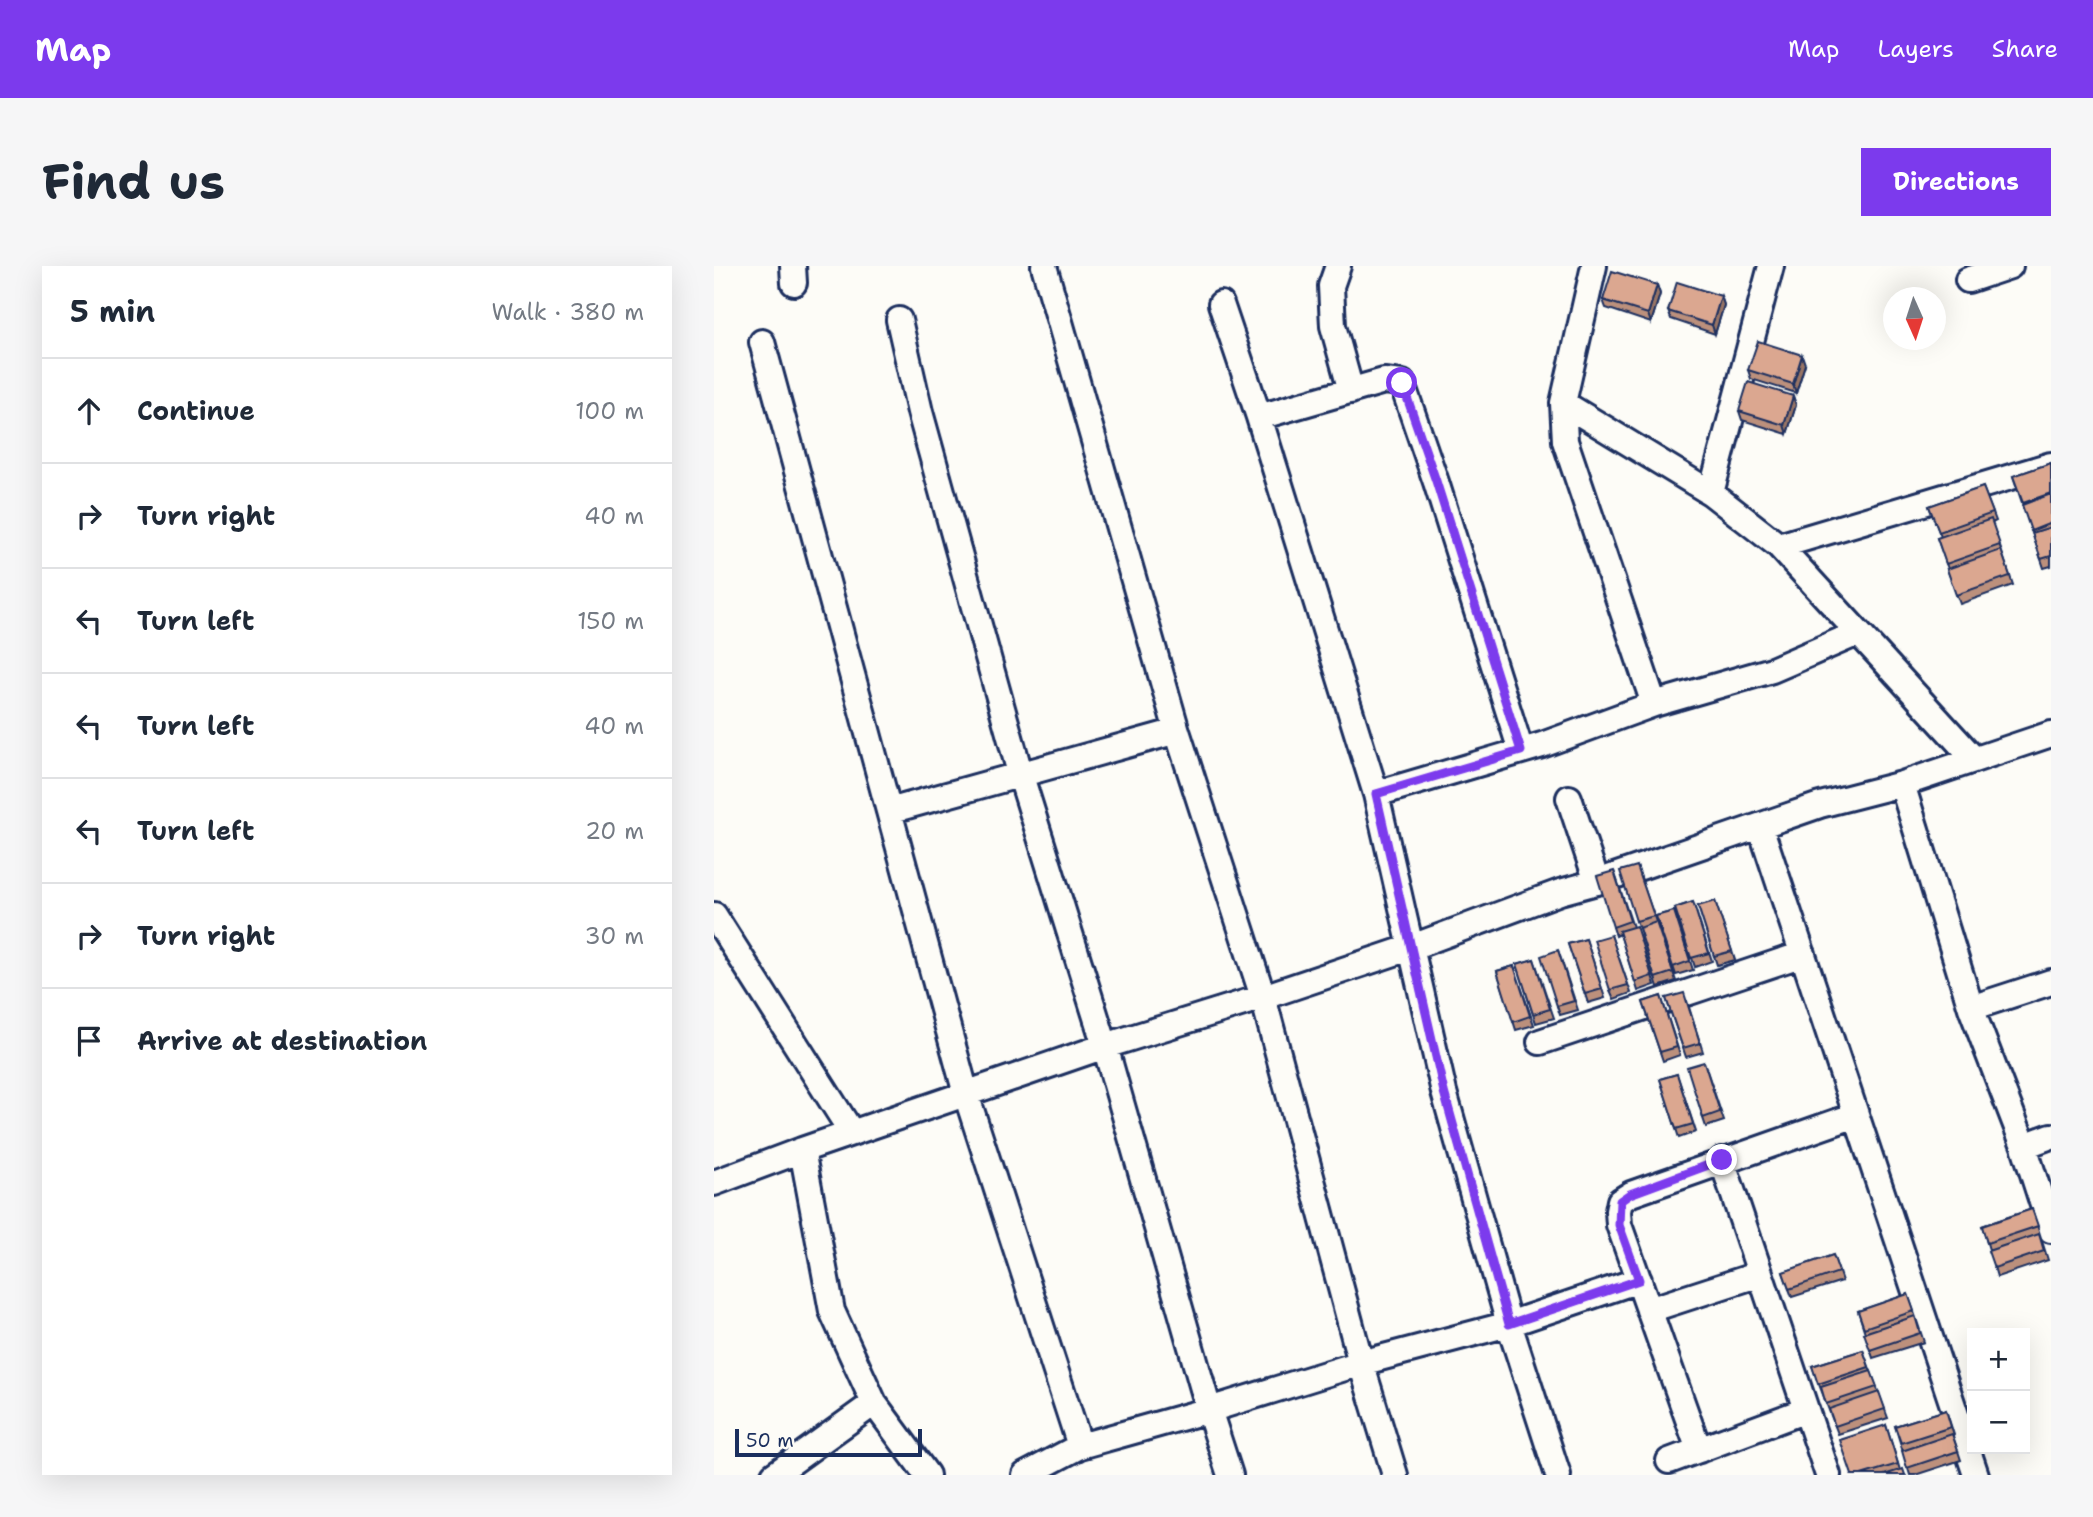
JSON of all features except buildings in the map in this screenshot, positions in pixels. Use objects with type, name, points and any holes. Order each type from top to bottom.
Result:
[{"type":"street","points":[[1044,266],[1177,731],[1263,997],[1361,1363],[1395,1475]]},
{"type":"street","points":[[1338,266],[1331,286],[1333,326],[1351,391]]},
{"type":"street","points":[[1594,266],[1563,403],[1566,441],[1654,704]]},
{"type":"street","points":[[1712,493],[1770,266]]},
{"type":"street","points":[[1968,280],[2010,266]]},
{"type":"street","points":[[1221,304],[1259,417],[1376,794],[1444,1092],[1509,1324],[1558,1475]]},
{"type":"street","points":[[900,320],[920,412],[1020,773],[1105,1046],[1230,1475]]},
{"type":"street","points":[[762,342],[966,1094],[1080,1446]]},
{"type":"street","points":[[1259,417],[1384,381],[1402,383],[1521,751]]},
{"type":"street","points":[[1563,403],[1712,493],[1779,545],[1974,759]]},
{"type":"street","points":[[1779,545],[2051,465]]},
{"type":"street","points":[[1376,794],[1521,751],[1654,704],[1772,670],[1858,633]]},
{"type":"street","points":[[889,811],[1177,731]]},
{"type":"street","points":[[714,1183],[1105,1046],[1412,947],[1560,892],[1597,882],[1820,805],[1902,784],[2051,734]]},
{"type":"street","points":[[1902,784],[1971,1008],[2024,1146],[2051,1230]]},
{"type":"street","points":[[1569,798],[1597,882]]},
{"type":"street","points":[[1760,825],[1976,1475]]},
{"type":"street","points":[[714,915],[852,1133]]},
{"type":"street","points":[[1540,1042],[1803,954]]},
{"type":"street","points":[[1971,1008],[2051,982]]},
{"type":"street","points":[[1699,1450],[1619,1225],[1620,1201],[1630,1194],[1722,1160],[1856,1115]]},
{"type":"street","points":[[2024,1146],[2051,1136]]},
{"type":"street","points":[[802,1150],[832,1311],[874,1402],[926,1475]]},
{"type":"street","points":[[1722,1160],[1828,1475]]},
{"type":"street","points":[[1649,1310],[1760,1274]]},
{"type":"street","points":[[1025,1475],[1080,1446],[1361,1363],[1509,1324],[1639,1280]]},
{"type":"street","points":[[774,1475],[874,1402]]},
{"type":"street","points":[[1669,1461],[1806,1410]]},
{"type":"route","points":[[1402,383],[1436,481],[1521,751],[1376,794],[1444,1092],[1509,1324],[1639,1280],[1619,1225],[1620,1201],[1630,1194],[1722,1160]]}]
